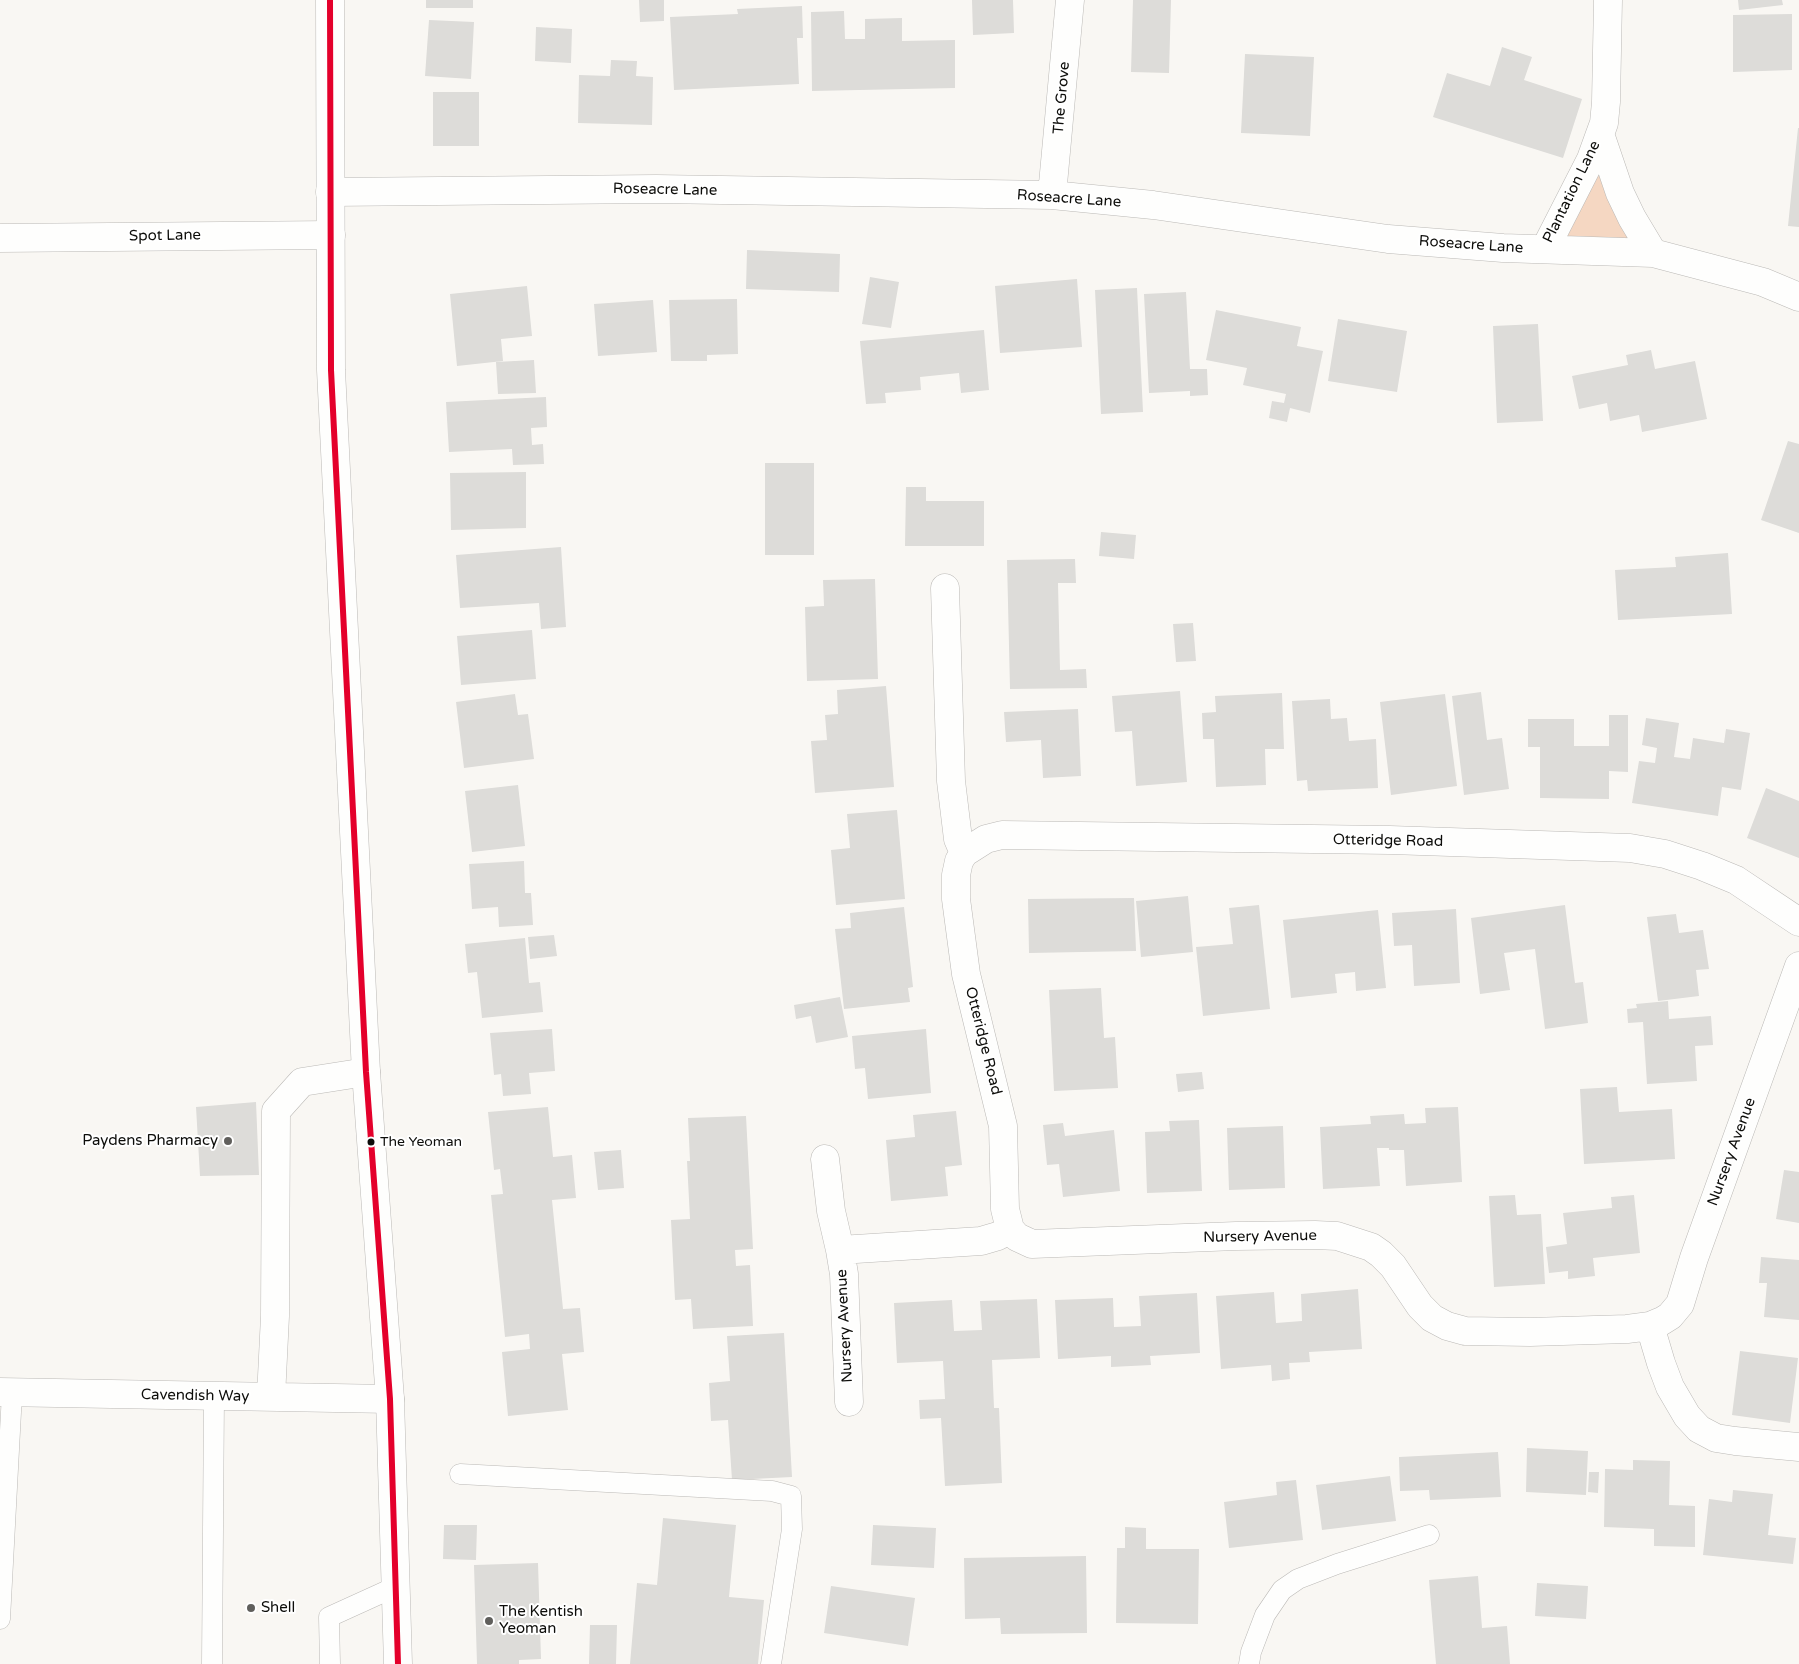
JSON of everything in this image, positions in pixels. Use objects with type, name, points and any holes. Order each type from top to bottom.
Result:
[{"type":"street","points":[[330,0],[331,370],[366,1072],[390,1399],[394,1587],[398,1664]]},
{"type":"street","name":"The Grove","points":[[1052,195],[1070,0]]},
{"type":"street","name":"Plantation Lane","points":[[1545,249],[1591,159],[1604,124],[1608,0]]},
{"type":"street","name":"Plantation Lane","points":[[1600,134],[1620,193],[1632,218],[1653,253]]},
{"type":"street","name":"Roseacre Lane","points":[[330,192],[656,189],[1052,195],[1153,205],[1388,238],[1503,248],[1653,253],[1763,282],[1799,297]]},
{"type":"street","name":"Spot Lane","points":[[0,238],[331,235]]},
{"type":"street","points":[[945,588],[951,780],[958,839],[964,853]]},
{"type":"street","name":"Otteridge Road","points":[[1010,1229],[1004,1200],[1003,1126],[966,974],[956,899],[956,875],[959,861],[964,853],[986,839],[1002,835],[1390,840],[1630,848],[1665,854],[1736,880],[1799,922]]},
{"type":"street","name":"Nursery Avenue","points":[[840,1250],[981,1241],[998,1236],[1010,1229],[1017,1237],[1032,1244],[1256,1236],[1338,1236],[1371,1247],[1381,1254],[1393,1266],[1420,1306],[1446,1326],[1464,1331],[1530,1332],[1628,1329],[1650,1326],[1670,1316],[1680,1304],[1694,1258],[1799,966]]},
{"type":"street","points":[[271,1397],[275,1316],[276,1111],[302,1082],[366,1072]]},
{"type":"street","name":"Nursery Avenue","points":[[825,1159],[831,1211],[840,1250],[846,1301],[849,1402]]},
{"type":"street","points":[[1650,1326],[1670,1387],[1687,1416],[1699,1429],[1716,1438],[1735,1442],[1799,1447]]},
{"type":"street","name":"Cavendish Way","points":[[6,1392],[390,1399]]},
{"type":"lane","points":[[0,1619],[6,1392]]},
{"type":"lane","points":[[212,1664],[214,1396]]},
{"type":"lane","points":[[460,1474],[772,1491],[791,1496],[792,1529],[771,1664]]},
{"type":"lane","points":[[1249,1664],[1251,1652],[1265,1615],[1282,1590],[1298,1579],[1337,1564],[1429,1535]]},
{"type":"lane","points":[[330,1664],[329,1617],[394,1587]]},
{"type":"shaded area","points":[[1591,159],[1653,253],[1545,249]]},
{"type":"building","points":[[426,0],[473,0],[473,8],[426,8]]},
{"type":"building","points":[[639,0],[664,0],[664,21],[640,22]]},
{"type":"building","points":[[972,0],[1013,0],[1014,33],[973,35]]},
{"type":"building","points":[[1133,0],[1171,0],[1169,73],[1131,72]]},
{"type":"building","points":[[1738,0],[1782,0],[1783,5],[1739,10]]},
{"type":"building","points":[[802,6],[803,38],[797,38],[799,84],[674,90],[670,17],[738,14],[737,9]]},
{"type":"building","points":[[844,11],[845,39],[865,39],[865,19],[902,18],[902,41],[955,40],[955,88],[812,91],[811,12]]},
{"type":"building","points":[[1792,14],[1792,70],[1733,72],[1733,15]]},
{"type":"building","points":[[429,20],[474,22],[471,79],[425,76]]},
{"type":"building","points":[[536,27],[572,29],[571,63],[535,61]]},
{"type":"building","points":[[1502,47],[1532,57],[1524,80],[1582,99],[1563,158],[1433,117],[1447,73],[1490,86]]},
{"type":"building","points":[[1245,54],[1314,57],[1310,136],[1241,133]]},
{"type":"building","points":[[611,60],[637,61],[636,76],[653,77],[652,125],[578,123],[579,75],[610,76]]},
{"type":"building","points":[[433,92],[479,92],[479,146],[433,146]]},
{"type":"building","points":[[1799,128],[1799,227],[1788,226]]},
{"type":"building","points":[[747,250],[840,254],[839,292],[746,289]]},
{"type":"building","points":[[870,277],[899,282],[891,328],[862,324]]},
{"type":"building","points":[[1077,279],[1082,347],[1000,353],[995,286]]},
{"type":"building","points":[[527,286],[532,336],[501,339],[503,361],[457,366],[450,294]]},
{"type":"building","points":[[1137,288],[1143,412],[1101,414],[1095,290]]},
{"type":"building","points":[[1186,292],[1190,369],[1207,369],[1208,395],[1190,396],[1190,391],[1149,393],[1144,294]]},
{"type":"building","points":[[737,299],[738,354],[707,355],[707,361],[671,361],[669,300]]},
{"type":"building","points":[[653,300],[657,352],[598,356],[594,304]]},
{"type":"building","points":[[1216,310],[1301,327],[1297,346],[1323,351],[1310,413],[1290,408],[1287,422],[1269,418],[1272,401],[1284,403],[1286,394],[1243,385],[1247,368],[1206,360]]},
{"type":"building","points":[[1338,319],[1407,331],[1397,392],[1328,381]]},
{"type":"building","points":[[1538,324],[1543,421],[1497,423],[1493,326]]},
{"type":"building","points":[[984,330],[989,390],[961,393],[959,373],[920,377],[921,390],[885,393],[886,403],[866,404],[860,341]]},
{"type":"building","points":[[1651,350],[1655,369],[1695,361],[1707,419],[1642,432],[1639,415],[1610,421],[1607,403],[1579,409],[1572,376],[1628,365],[1626,355]]},
{"type":"building","points":[[534,360],[536,393],[498,394],[496,362]]},
{"type":"building","points":[[546,397],[547,427],[531,428],[532,445],[543,444],[544,464],[513,465],[512,449],[449,452],[446,402]]},
{"type":"building","points":[[1788,441],[1799,444],[1799,533],[1761,520]]},
{"type":"building","points":[[765,463],[814,463],[814,555],[765,555]]},
{"type":"building","points":[[526,472],[526,528],[451,530],[450,473]]},
{"type":"building","points":[[906,487],[926,487],[926,501],[984,501],[984,546],[905,546]]},
{"type":"building","points":[[1101,532],[1136,535],[1134,559],[1099,556]]},
{"type":"building","points":[[561,547],[566,627],[541,629],[539,603],[460,608],[456,555]]},
{"type":"building","points":[[1728,553],[1732,614],[1618,620],[1615,570],[1676,567],[1675,557]]},
{"type":"building","points":[[1075,559],[1076,583],[1058,583],[1060,670],[1086,669],[1087,688],[1010,689],[1007,560]]},
{"type":"building","points":[[875,579],[878,679],[807,681],[805,607],[824,606],[823,580]]},
{"type":"building","points":[[1193,623],[1196,661],[1176,662],[1173,624]]},
{"type":"building","points":[[532,630],[536,679],[461,685],[457,636]]},
{"type":"building","points":[[886,686],[894,787],[815,793],[811,741],[827,740],[825,715],[838,714],[837,690]]},
{"type":"building","points":[[1180,691],[1187,782],[1136,786],[1132,731],[1115,732],[1112,696]]},
{"type":"building","points":[[1481,692],[1487,740],[1502,738],[1509,789],[1464,795],[1452,696]]},
{"type":"building","points":[[1282,693],[1284,749],[1265,749],[1266,785],[1216,787],[1214,739],[1203,739],[1202,713],[1216,712],[1215,696]]},
{"type":"building","points":[[515,694],[518,715],[528,714],[534,759],[464,768],[456,702]]},
{"type":"building","points":[[1445,694],[1457,786],[1391,795],[1380,702]]},
{"type":"building","points":[[1330,699],[1331,719],[1347,718],[1349,741],[1376,739],[1378,788],[1308,791],[1307,780],[1297,781],[1292,701]]},
{"type":"building","points":[[1078,709],[1081,776],[1043,778],[1041,740],[1006,742],[1004,712]]},
{"type":"building","points":[[1609,715],[1628,715],[1628,772],[1609,771],[1609,799],[1540,798],[1540,747],[1528,747],[1528,719],[1574,719],[1574,746],[1609,746]]},
{"type":"building","points":[[1646,718],[1679,723],[1674,757],[1690,759],[1693,738],[1724,743],[1726,729],[1750,733],[1741,790],[1722,787],[1718,816],[1632,803],[1639,761],[1655,763],[1657,748],[1642,745]]},
{"type":"building","points":[[518,785],[525,846],[472,852],[465,791]]},
{"type":"building","points":[[1766,788],[1799,801],[1799,858],[1747,838]]},
{"type":"building","points":[[897,810],[905,899],[836,905],[831,850],[850,848],[847,814]]},
{"type":"building","points":[[524,861],[525,893],[531,893],[533,925],[499,927],[498,907],[472,909],[469,864]]},
{"type":"building","points":[[1188,896],[1193,952],[1141,957],[1136,901]]},
{"type":"building","points":[[1134,898],[1136,951],[1029,953],[1028,899]]},
{"type":"building","points":[[1259,905],[1270,1009],[1203,1016],[1196,947],[1233,944],[1229,908]]},
{"type":"building","points":[[1565,905],[1575,983],[1583,982],[1588,1023],[1545,1029],[1535,949],[1504,953],[1510,990],[1480,994],[1471,918]]},
{"type":"building","points":[[904,907],[913,987],[908,988],[910,1002],[844,1009],[835,929],[851,928],[850,913]]},
{"type":"building","points":[[1456,909],[1460,983],[1414,986],[1412,945],[1394,946],[1392,913]]},
{"type":"building","points":[[1378,910],[1386,988],[1356,991],[1355,972],[1335,974],[1337,993],[1291,998],[1283,920]]},
{"type":"building","points":[[1676,914],[1679,933],[1703,930],[1709,969],[1696,970],[1699,996],[1658,1001],[1647,917]]},
{"type":"building","points":[[554,935],[557,956],[530,959],[528,937]]},
{"type":"building","points":[[525,938],[529,983],[540,982],[543,1012],[482,1018],[477,972],[468,973],[465,944]]},
{"type":"building","points":[[1101,988],[1104,1038],[1115,1037],[1118,1088],[1054,1091],[1049,990]]},
{"type":"building","points":[[840,997],[848,1037],[816,1043],[811,1016],[796,1019],[794,1005]]},
{"type":"building","points":[[1668,1001],[1669,1019],[1711,1016],[1713,1045],[1695,1046],[1697,1081],[1647,1084],[1643,1022],[1628,1023],[1627,1009],[1637,1008],[1636,1004]]},
{"type":"building","points":[[552,1029],[555,1071],[529,1073],[531,1094],[503,1096],[501,1074],[494,1075],[490,1033]]},
{"type":"building","points":[[926,1029],[931,1093],[868,1099],[865,1068],[855,1069],[852,1036]]},
{"type":"building","points":[[1202,1072],[1204,1089],[1178,1092],[1176,1074]]},
{"type":"building","points":[[1617,1087],[1619,1112],[1672,1109],[1675,1159],[1584,1164],[1580,1089]]},
{"type":"building","name":"Paydens Pharmacy","points":[[256,1102],[259,1175],[200,1176],[196,1107]]},
{"type":"building","points":[[548,1107],[553,1157],[572,1155],[576,1198],[552,1200],[563,1309],[580,1308],[584,1352],[562,1354],[568,1410],[508,1416],[502,1352],[530,1349],[529,1334],[505,1337],[491,1195],[503,1194],[500,1169],[494,1170],[488,1112]]},
{"type":"building","points":[[1458,1107],[1462,1182],[1406,1186],[1404,1150],[1377,1148],[1380,1186],[1323,1189],[1320,1127],[1371,1124],[1370,1116],[1404,1114],[1405,1124],[1426,1123],[1425,1108]]},
{"type":"building","points":[[956,1111],[962,1165],[945,1167],[948,1196],[891,1201],[886,1140],[915,1137],[913,1115]]},
{"type":"building","points":[[746,1116],[753,1249],[735,1250],[736,1266],[750,1265],[753,1326],[693,1329],[691,1299],[675,1300],[671,1220],[690,1219],[687,1161],[690,1161],[688,1118]]},
{"type":"building","points":[[1199,1120],[1202,1191],[1147,1193],[1145,1132],[1170,1131],[1169,1121]]},
{"type":"building","points":[[1063,1123],[1065,1136],[1114,1130],[1120,1191],[1063,1197],[1059,1164],[1047,1165],[1043,1125]]},
{"type":"building","points":[[1283,1126],[1285,1188],[1229,1190],[1227,1128]]},
{"type":"building","points":[[621,1150],[624,1188],[598,1190],[594,1152]]},
{"type":"building","points":[[1784,1170],[1799,1172],[1799,1223],[1776,1219]]},
{"type":"building","points":[[1515,1195],[1517,1215],[1541,1214],[1545,1284],[1494,1287],[1489,1196]]},
{"type":"building","points":[[1634,1195],[1640,1253],[1593,1258],[1595,1276],[1568,1279],[1568,1271],[1549,1273],[1546,1247],[1567,1244],[1563,1213],[1612,1208],[1611,1197]]},
{"type":"building","points":[[1761,1257],[1799,1260],[1799,1320],[1764,1317],[1767,1283],[1759,1283]]},
{"type":"building","points":[[1358,1289],[1362,1349],[1309,1352],[1310,1362],[1289,1363],[1290,1379],[1272,1381],[1271,1365],[1221,1369],[1216,1296],[1274,1292],[1276,1323],[1302,1321],[1301,1294]]},
{"type":"building","points":[[1197,1293],[1200,1353],[1150,1356],[1151,1365],[1111,1367],[1111,1356],[1058,1359],[1055,1300],[1113,1298],[1114,1327],[1141,1326],[1139,1296]]},
{"type":"building","points":[[1037,1299],[1040,1358],[992,1360],[994,1408],[999,1408],[1002,1483],[945,1486],[941,1418],[920,1419],[919,1400],[945,1399],[943,1361],[897,1363],[894,1303],[952,1300],[954,1331],[982,1330],[980,1301]]},
{"type":"building","points":[[784,1333],[792,1477],[732,1480],[728,1420],[711,1421],[709,1383],[730,1381],[727,1336]]},
{"type":"building","points":[[1740,1351],[1798,1358],[1790,1423],[1732,1415]]},
{"type":"building","points":[[1527,1448],[1588,1451],[1586,1495],[1526,1492]]},
{"type":"building","points":[[1498,1452],[1501,1497],[1430,1500],[1429,1490],[1400,1491],[1399,1457]]},
{"type":"building","points":[[1633,1460],[1670,1461],[1669,1505],[1695,1506],[1695,1547],[1654,1546],[1654,1529],[1604,1527],[1605,1469],[1633,1470]]},
{"type":"building","points":[[1589,1472],[1599,1472],[1598,1493],[1588,1492]]},
{"type":"building","points":[[1390,1476],[1396,1521],[1322,1530],[1316,1485]]},
{"type":"building","points":[[1296,1480],[1303,1540],[1229,1548],[1224,1502],[1277,1495],[1276,1482]]},
{"type":"building","points":[[1733,1490],[1773,1494],[1768,1535],[1796,1538],[1793,1564],[1703,1555],[1709,1499],[1732,1502]]},
{"type":"building","points":[[663,1518],[736,1525],[729,1597],[764,1600],[758,1664],[630,1664],[637,1583],[657,1585]]},
{"type":"building","points":[[444,1525],[477,1525],[476,1560],[443,1559]]},
{"type":"building","points":[[873,1525],[936,1528],[934,1568],[871,1565]]},
{"type":"building","points":[[1125,1527],[1146,1528],[1146,1549],[1199,1549],[1198,1624],[1116,1623],[1117,1548],[1125,1548]]},
{"type":"building","points":[[1086,1556],[1087,1633],[1001,1634],[1000,1618],[965,1619],[964,1558]]},
{"type":"building","points":[[538,1563],[541,1659],[519,1660],[519,1664],[477,1664],[474,1565]]},
{"type":"building","points":[[1478,1576],[1482,1628],[1507,1626],[1510,1664],[1436,1664],[1429,1580]]},
{"type":"building","points":[[1537,1583],[1588,1586],[1586,1619],[1535,1616]]},
{"type":"building","points":[[831,1586],[915,1598],[908,1646],[824,1633]]},
{"type":"building","points":[[590,1625],[617,1625],[616,1664],[589,1664]]},
{"type":"transit line","points":[[330,0],[331,370],[366,1072],[390,1399],[398,1664]]},
{"type":"place","name":"Paydens Pharmacy","points":[[228,1141]]},
{"type":"place","name":"The Yeoman","points":[[371,1142]]},
{"type":"place","name":"Shell","points":[[251,1608]]},
{"type":"place","name":"The Kentish Yeoman","points":[[489,1621]]}]
